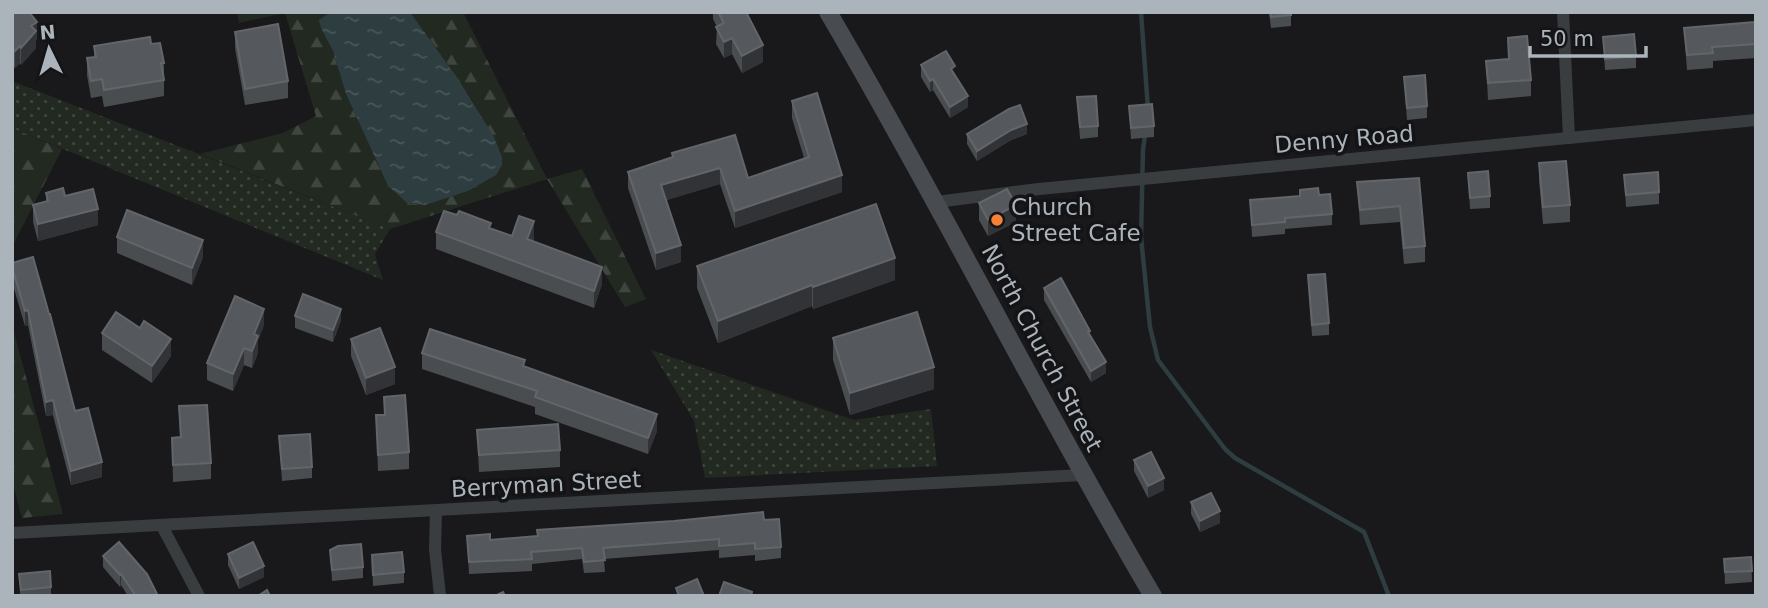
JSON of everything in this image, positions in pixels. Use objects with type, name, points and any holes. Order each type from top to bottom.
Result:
[{"type":"main road","name":"North Church Street","points":[[828,12],[936,202],[1082,475],[1153,596]]},
{"type":"street","points":[[1563,12],[1569,138]]},
{"type":"street","name":"Denny Road","points":[[936,202],[1039,189],[1756,120]]},
{"type":"street","name":"Berryman Street","points":[[12,533],[1082,475]]},
{"type":"street","points":[[436,511],[435,549],[440,596]]},
{"type":"street","points":[[162,526],[199,596]]},
{"type":"green space","points":[[237,12],[331,12],[321,28],[333,51],[346,94],[388,186],[407,203],[424,205],[468,191],[502,157],[472,100],[410,12],[463,12],[547,179],[390,229],[200,154],[283,133],[316,116],[285,13],[239,23]]},
{"type":"green space","points":[[12,81],[390,229],[375,254],[383,280],[12,128]]},
{"type":"green space","points":[[12,128],[62,149],[12,247]]},
{"type":"green space","points":[[582,169],[646,299],[625,307],[547,179]]},
{"type":"green space","points":[[12,325],[63,514],[22,518],[12,480]]},
{"type":"green space","points":[[651,350],[854,420],[931,409],[937,466],[705,478],[694,421]]},
{"type":"water","points":[[331,12],[410,12],[459,80],[494,137],[502,157],[502,165],[496,175],[468,191],[425,205],[407,203],[388,186],[346,94],[333,51],[321,28],[319,20]]},
{"type":"building","points":[[12,12],[29,12],[37,22],[31,26],[36,31],[15,51],[12,47]]},
{"type":"building","points":[[718,12],[746,12],[763,45],[742,56],[732,38],[724,42],[716,27],[724,23]]},
{"type":"building","points":[[1270,12],[1291,12],[1291,15],[1271,17]]},
{"type":"building","points":[[1755,12],[1756,44],[1712,47],[1713,53],[1687,55],[1684,28],[1755,22]]},
{"type":"building","points":[[278,24],[288,81],[245,89],[235,32]]},
{"type":"building","points":[[1634,34],[1636,56],[1605,59],[1603,37]]},
{"type":"building","points":[[1527,36],[1531,80],[1488,83],[1486,61],[1509,59],[1508,38]]},
{"type":"building","points":[[150,37],[151,44],[160,43],[164,80],[104,90],[102,79],[91,81],[87,58],[96,57],[94,46]]},
{"type":"building","points":[[946,51],[955,66],[951,69],[968,96],[950,107],[921,65]]},
{"type":"building","points":[[1425,75],[1427,106],[1407,108],[1404,77]]},
{"type":"building","points":[[817,93],[842,175],[735,211],[720,168],[661,185],[681,245],[656,253],[628,172],[673,157],[672,153],[735,135],[748,178],[809,157],[792,101]]},
{"type":"building","points":[[1096,96],[1098,126],[1080,127],[1077,97]]},
{"type":"building","points":[[1152,104],[1154,126],[1131,128],[1129,106]]},
{"type":"building","points":[[1020,105],[1027,124],[1011,130],[977,151],[967,134]]},
{"type":"building","points":[[1566,161],[1570,205],[1543,207],[1539,163]]},
{"type":"building","points":[[1488,171],[1490,196],[1470,198],[1468,173]]},
{"type":"building","points":[[1658,172],[1659,192],[1626,195],[1624,175]]},
{"type":"building","points":[[1419,178],[1425,246],[1404,248],[1400,206],[1360,210],[1357,182]]},
{"type":"building","points":[[63,188],[65,196],[93,189],[98,209],[38,224],[33,205],[48,201],[46,193]]},
{"type":"building","points":[[1318,188],[1319,195],[1330,194],[1332,214],[1285,218],[1285,222],[1252,225],[1250,200],[1300,196],[1300,190]]},
{"type":"building","points":[[1007,189],[1016,205],[988,220],[979,203]]},
{"type":"building","points":[[876,204],[895,258],[813,287],[812,285],[718,321],[697,266]]},
{"type":"building","points":[[127,210],[203,240],[192,268],[117,237]]},
{"type":"building","points":[[444,211],[457,215],[459,211],[491,223],[489,228],[512,236],[519,216],[534,221],[527,239],[602,267],[594,291],[436,232]]},
{"type":"building","points":[[33,257],[75,411],[88,408],[102,462],[71,471],[53,400],[46,402],[28,310],[25,311],[12,267],[12,263]]},
{"type":"building","points":[[1325,274],[1329,323],[1312,325],[1308,275]]},
{"type":"building","points":[[1061,278],[1106,362],[1091,371],[1044,288]]},
{"type":"building","points":[[303,294],[341,309],[333,330],[295,316]]},
{"type":"building","points":[[235,296],[264,309],[254,334],[258,336],[252,351],[244,348],[233,374],[207,363]]},
{"type":"building","points":[[116,312],[140,328],[144,321],[171,339],[152,366],[102,333]]},
{"type":"building","points":[[917,312],[934,367],[850,393],[833,338]]},
{"type":"building","points":[[380,328],[395,367],[366,378],[351,339]]},
{"type":"building","points":[[430,329],[525,360],[523,366],[657,414],[648,438],[535,397],[537,391],[422,353]]},
{"type":"building","points":[[405,395],[409,452],[378,455],[376,415],[385,415],[384,397]]},
{"type":"building","points":[[207,405],[211,463],[173,465],[172,438],[181,437],[179,406]]},
{"type":"building","points":[[558,424],[560,450],[479,455],[477,430]]},
{"type":"building","points":[[310,434],[312,467],[282,469],[279,436]]},
{"type":"building","points":[[1151,452],[1164,478],[1148,486],[1134,460]]},
{"type":"building","points":[[1211,493],[1220,511],[1200,521],[1191,502]]},
{"type":"building","points":[[763,512],[764,520],[779,519],[781,547],[755,549],[755,543],[719,546],[719,539],[603,548],[605,560],[584,562],[582,548],[531,552],[532,559],[469,562],[467,536],[490,534],[490,540],[538,536],[537,530]]},
{"type":"building","points":[[119,542],[147,574],[158,596],[136,596],[121,574],[103,556]]},
{"type":"building","points":[[253,542],[264,566],[239,578],[228,554]]},
{"type":"building","points":[[361,544],[363,567],[332,570],[330,550],[338,546]]},
{"type":"building","points":[[402,552],[404,572],[373,575],[372,555]]},
{"type":"building","points":[[1751,557],[1752,571],[1725,572],[1724,559]]},
{"type":"building","points":[[50,571],[51,587],[21,590],[19,574]]},
{"type":"building","points":[[697,579],[704,596],[679,596],[676,588]]},
{"type":"building","points":[[724,582],[752,592],[751,596],[719,596]]},
{"type":"building","points":[[267,590],[270,596],[258,596]]},
{"type":"waterway","points":[[1141,12],[1148,109]]},
{"type":"waterway","points":[[1145,135],[1141,237],[1150,327],[1158,360],[1225,449],[1235,458],[1364,532],[1389,596]]},
{"type":"place","name":"Church Street Cafe","points":[[997,220]]}]
